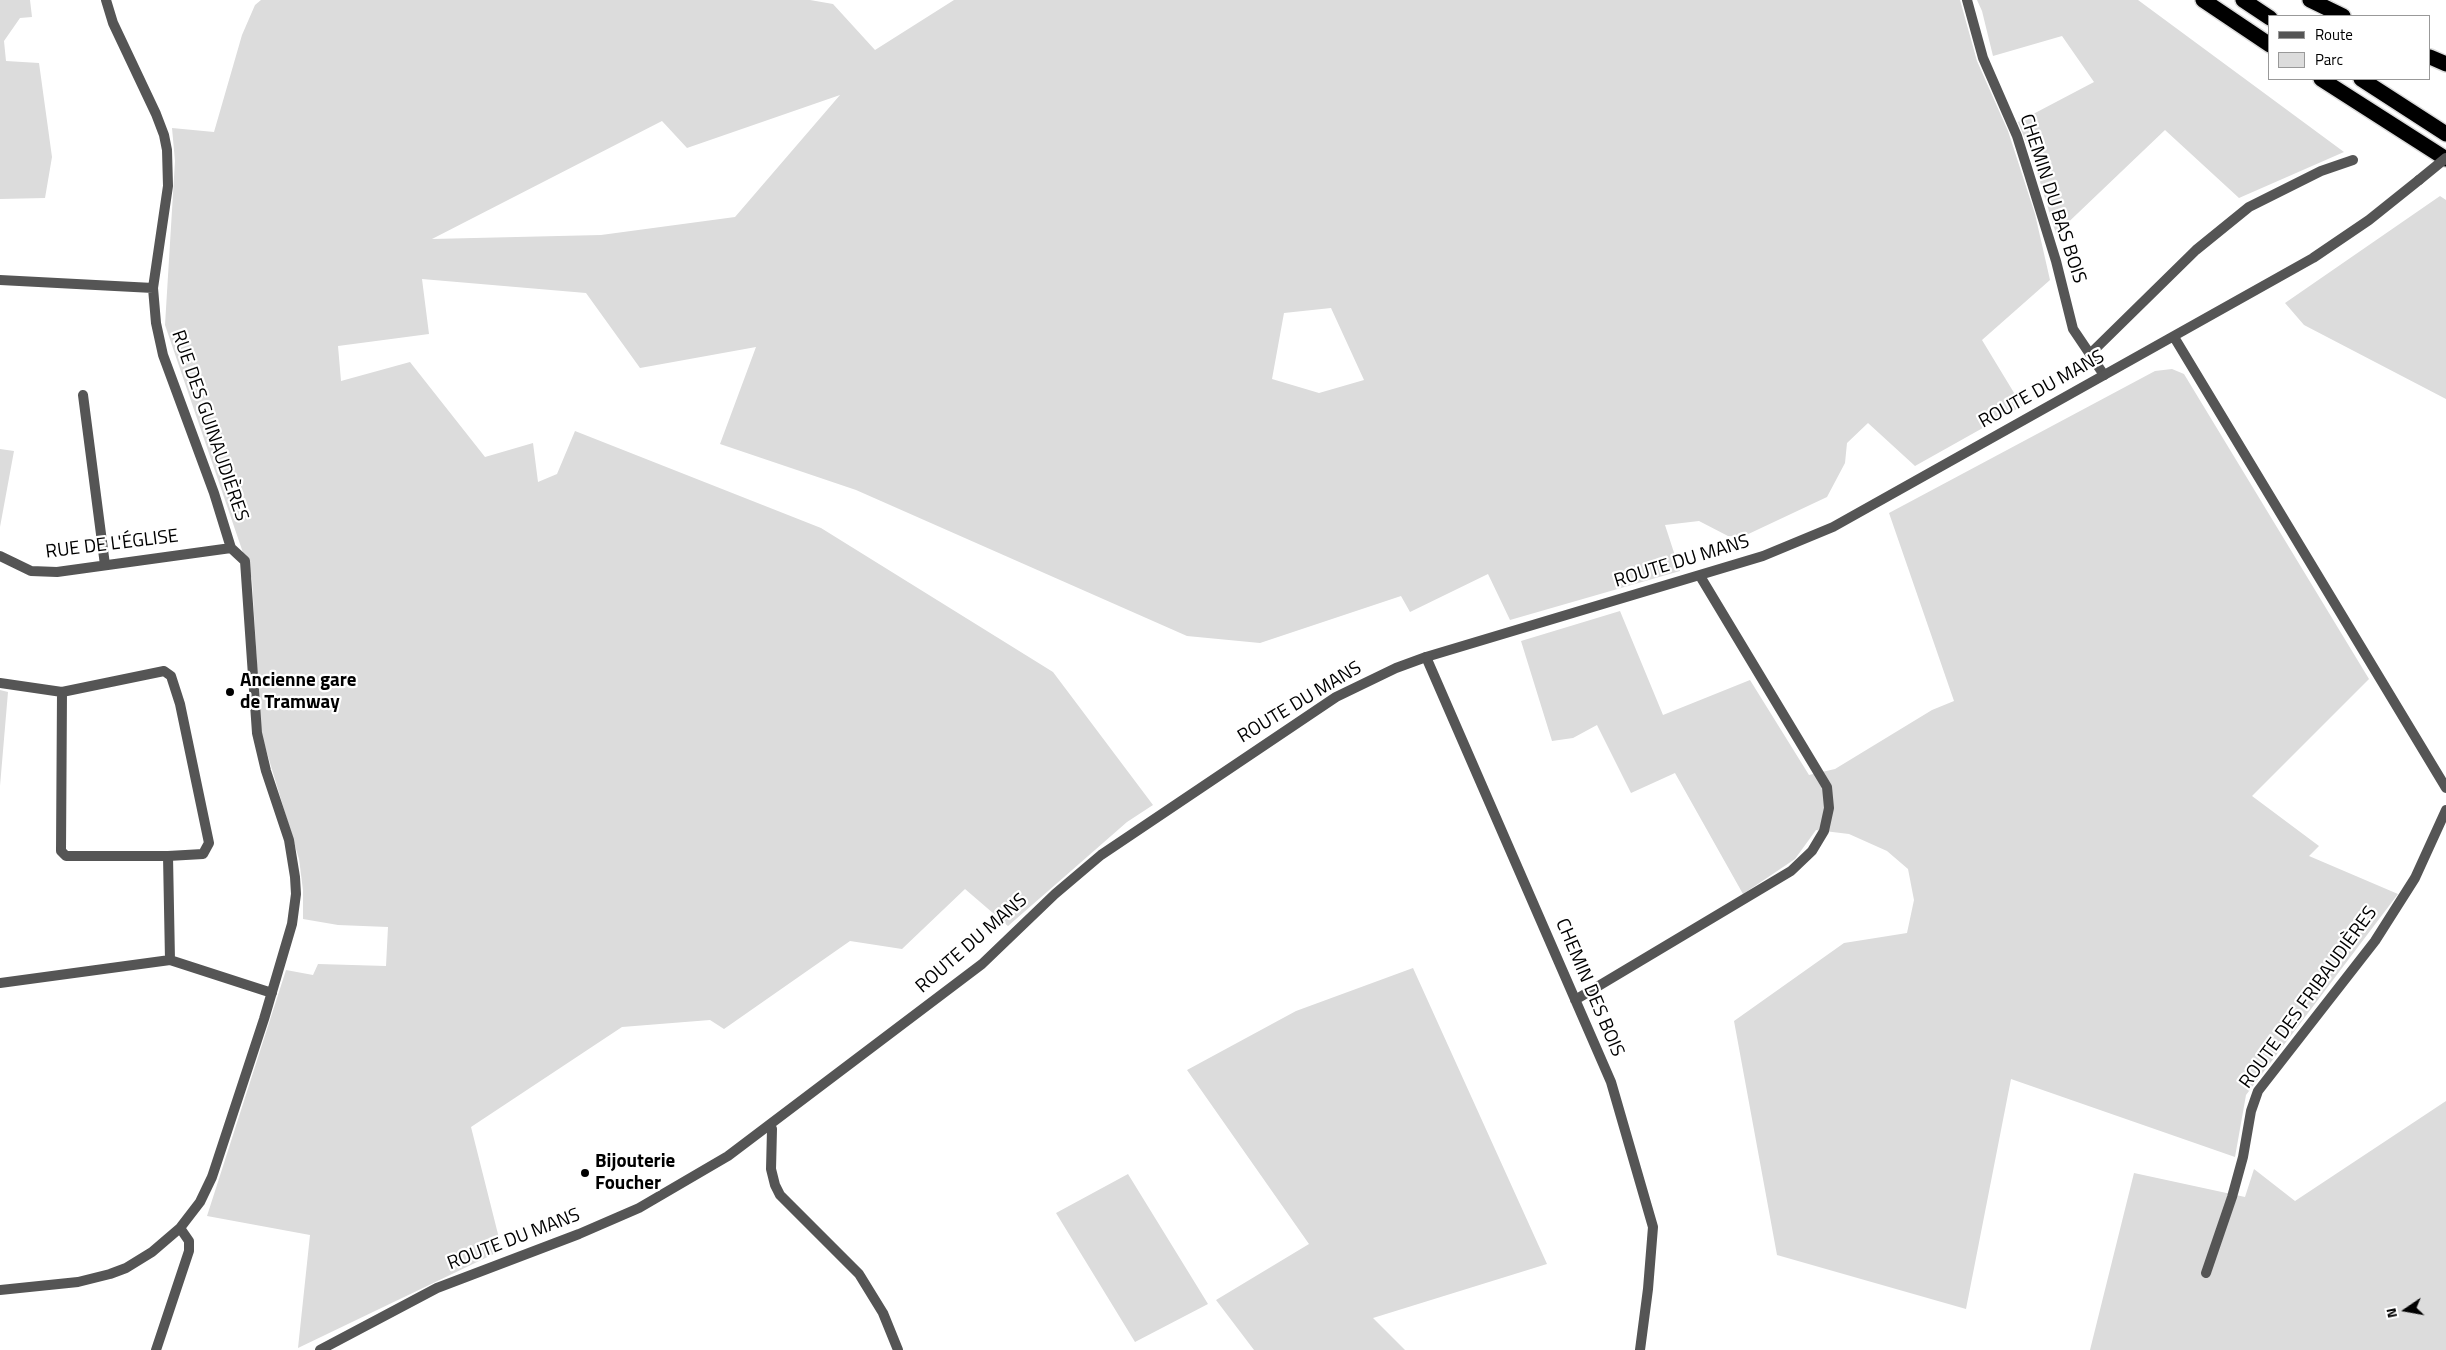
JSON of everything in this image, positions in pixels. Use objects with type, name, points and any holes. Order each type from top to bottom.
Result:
[{"type":"highway","points":[[2203,0],[2268,44]]},
{"type":"highway","points":[[2244,0],[2268,17]]},
{"type":"highway","points":[[2310,0],[2342,15]]},
{"type":"highway","points":[[2431,57],[2446,64]]},
{"type":"highway","points":[[2323,80],[2446,159]]},
{"type":"highway","points":[[2363,80],[2446,134]]},
{"type":"street","name":"RUE DES GUINAUDIÈRES","points":[[0,1290],[78,1282],[126,1268],[152,1252],[180,1228],[200,1202],[212,1177],[272,993],[292,924],[296,894],[289,840],[266,771],[257,733],[245,562],[231,548],[217,502],[163,355],[156,323],[152,288],[168,186],[167,150],[156,114],[123,46],[106,0]]},
{"type":"street","name":"CHEMIN DU BAS BOIS","points":[[1967,0],[1984,58],[2017,136],[2030,174],[2056,260],[2073,329],[2104,376]]},
{"type":"street","name":"ROUTE DU MANS","points":[[320,1350],[437,1288],[579,1234],[639,1208],[728,1156],[982,964],[1062,887],[1101,855],[1329,702],[1364,682],[1426,657],[1763,556],[1833,526],[2313,258],[2369,220],[2446,159]]},
{"type":"street","points":[[2090,354],[2196,250],[2249,207],[2321,171],[2353,160]]},
{"type":"street","points":[[0,280],[152,288]]},
{"type":"street","points":[[2174,337],[2446,788]]},
{"type":"street","points":[[83,395],[105,565]]},
{"type":"street","name":"RUE DE L'ÉGLISE","points":[[0,556],[24,568],[43,572],[57,572],[231,548]]},
{"type":"street","points":[[1575,1000],[1791,871],[1812,851],[1824,831],[1829,808],[1827,787],[1700,576]]},
{"type":"street","name":"CHEMIN DES BOIS","points":[[1426,657],[1611,1082],[1653,1227],[1648,1289],[1640,1350]]},
{"type":"street","points":[[0,682],[62,692],[164,671],[171,676],[180,704],[209,843],[203,854],[66,856],[61,851],[62,692]]},
{"type":"street","name":"ROUTE DES FRIBAUDIÈRES","points":[[2206,1273],[2232,1197],[2243,1158],[2251,1111],[2258,1091],[2375,941],[2415,878],[2446,810]]},
{"type":"street","points":[[168,856],[170,960]]},
{"type":"street","points":[[0,982],[170,960],[272,993]]},
{"type":"street","points":[[770,1125],[772,1129],[771,1169],[775,1185],[780,1194],[859,1274],[883,1312],[898,1350]]},
{"type":"street","points":[[156,1350],[189,1251],[189,1241],[180,1228]]},
{"type":"green space","points":[[0,0],[30,0],[32,17],[20,18],[4,41],[6,61],[39,63],[52,157],[45,198],[0,199]]},
{"type":"green space","points":[[261,0],[810,0],[833,4],[875,50],[954,0],[1960,0],[1977,61],[2008,131],[2035,214],[2050,280],[1982,340],[2022,406],[1915,466],[1868,423],[1847,443],[1845,463],[1827,497],[1742,537],[1728,536],[1699,521],[1665,525],[1680,571],[1510,620],[1488,574],[1410,612],[1401,596],[1260,643],[1187,636],[856,490],[720,444],[756,347],[640,368],[586,293],[422,279],[429,334],[338,346],[341,381],[410,362],[485,457],[533,443],[538,482],[557,474],[575,431],[821,528],[1053,672],[1153,805],[1127,822],[1008,926],[965,889],[902,949],[850,941],[724,1029],[710,1020],[622,1027],[471,1127],[502,1250],[298,1348],[310,1235],[207,1216],[286,970],[313,975],[318,964],[386,966],[388,927],[338,925],[303,919],[303,890],[299,859],[261,733],[252,579],[165,325],[175,161],[172,128],[214,132],[242,35],[255,5]],"holes":[[[840,95],[735,217],[601,235],[432,239],[662,121],[687,148]],[[1331,308],[1364,380],[1319,393],[1272,379],[1284,313]]]},
{"type":"green space","points":[[1977,0],[2138,0],[2344,152],[2239,198],[2165,130],[2056,234],[2033,159],[2018,122],[2094,82],[2062,36],[1993,56],[1982,11]]},
{"type":"green space","points":[[2440,196],[2446,200],[2446,399],[2304,325],[2285,303]]},
{"type":"green space","points":[[2172,369],[2184,374],[2369,679],[2252,796],[2319,846],[2309,856],[2398,894],[2246,1095],[2235,1157],[2011,1079],[1966,1309],[1777,1255],[1734,1021],[1844,943],[1907,933],[1914,900],[1908,869],[1887,851],[1849,834],[1816,830],[1795,859],[1743,894],[1675,773],[1631,793],[1597,725],[1573,738],[1552,741],[1521,641],[1620,611],[1663,715],[1750,680],[1809,775],[1835,769],[1932,710],[1954,701],[1889,513],[2155,371]]},
{"type":"green space","points":[[0,449],[14,451],[0,527]]},
{"type":"green space","points":[[0,690],[8,692],[0,786]]},
{"type":"green space","points":[[1413,968],[1547,1264],[1373,1318],[1405,1350],[1254,1350],[1216,1300],[1309,1244],[1187,1070],[1296,1011]]},
{"type":"green space","points":[[2446,1101],[2446,1350],[2090,1350],[2134,1173],[2245,1197],[2254,1169],[2295,1201]]},
{"type":"green space","points":[[1128,1174],[1208,1304],[1135,1342],[1056,1213]]},
{"type":"place","name":"Ancienne gare de Tramway","points":[[230,692]]},
{"type":"place","name":"Bijouterie Foucher","points":[[585,1173]]}]
